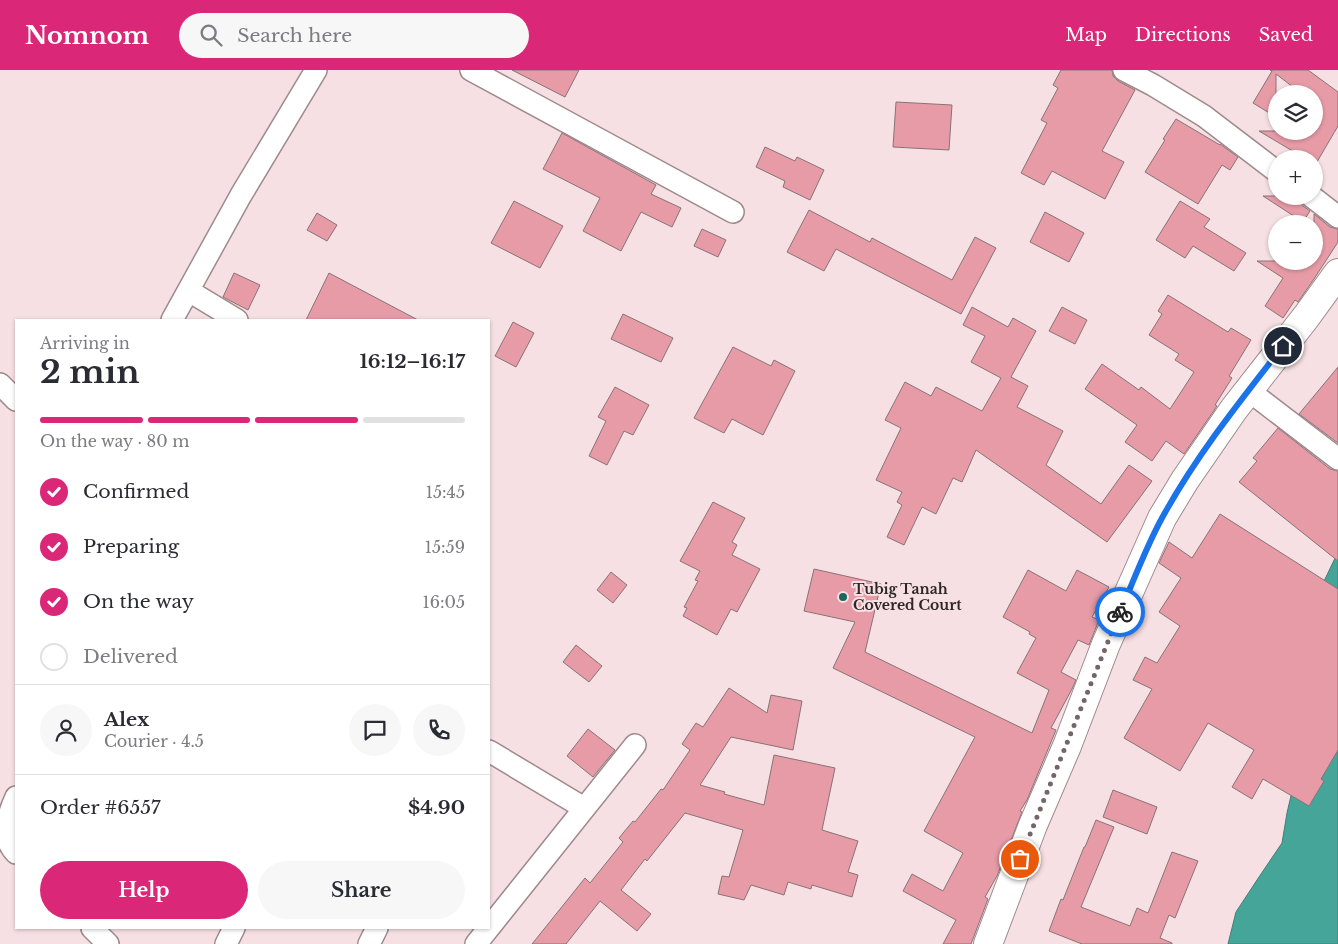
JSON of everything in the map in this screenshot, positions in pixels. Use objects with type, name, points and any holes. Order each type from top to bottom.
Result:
[{"type":"street","points":[[173,319],[242,195],[316,70]]},
{"type":"street","points":[[471,70],[733,212]]},
{"type":"street","points":[[1124,70],[1204,116],[1268,165]]},
{"type":"street","points":[[1323,205],[1338,216]]},
{"type":"street","points":[[988,944],[1033,824],[1067,746],[1106,644],[1158,527],[1190,472],[1248,390],[1338,273]]},
{"type":"street","points":[[189,291],[235,319]]},
{"type":"street","points":[[0,384],[15,399]]},
{"type":"street","points":[[1248,390],[1338,459]]},
{"type":"street","points":[[490,926],[634,745]]},
{"type":"street","points":[[490,752],[584,808]]},
{"type":"street","points":[[15,800],[6,826],[7,839],[15,852]]},
{"type":"street","points":[[93,929],[108,944]]},
{"type":"street","points":[[226,944],[234,929]]},
{"type":"street","points":[[369,944],[376,929]]},
{"type":"street","points":[[476,944],[488,929]]},
{"type":"water","points":[[1338,552],[1338,944],[1228,944],[1236,912],[1282,843],[1297,770],[1314,602]]},
{"type":"building","points":[[512,70],[579,70],[565,97]]},
{"type":"building","points":[[1061,70],[1112,70],[1113,76],[1118,81],[1135,90],[1102,151],[1124,162],[1105,199],[1052,171],[1044,185],[1021,173],[1047,123],[1041,120],[1058,88],[1053,85]]},
{"type":"building","points":[[1270,70],[1308,70],[1338,92],[1338,126],[1323,152],[1323,150],[1291,150],[1274,140],[1323,140],[1323,85],[1290,85],[1276,74],[1276,85],[1268,85],[1268,112],[1253,103],[1272,71]]},
{"type":"building","points":[[896,102],[952,105],[949,150],[893,147]]},
{"type":"building","points":[[1176,119],[1220,144],[1238,157],[1230,170],[1222,165],[1198,204],[1145,172]]},
{"type":"building","points":[[1259,131],[1268,131],[1268,136]]},
{"type":"building","points":[[562,133],[656,185],[651,194],[681,208],[672,227],[641,212],[621,251],[583,231],[600,198],[543,169]]},
{"type":"building","points":[[765,147],[795,161],[797,157],[824,170],[810,200],[783,187],[785,181],[756,167]]},
{"type":"building","points":[[514,201],[563,226],[540,268],[491,243]]},
{"type":"building","points":[[1180,201],[1210,219],[1204,227],[1246,253],[1234,271],[1193,246],[1185,258],[1156,240]]},
{"type":"building","points":[[1277,205],[1302,205],[1310,211],[1307,215],[1292,215]]},
{"type":"building","points":[[809,210],[870,242],[872,238],[952,280],[975,237],[996,248],[961,314],[836,249],[824,271],[787,252]]},
{"type":"building","points":[[1045,212],[1084,233],[1069,262],[1030,242]]},
{"type":"building","points":[[317,213],[337,225],[327,241],[307,230]]},
{"type":"building","points":[[1323,221],[1330,227],[1338,229],[1338,242],[1323,265]]},
{"type":"building","points":[[702,229],[726,240],[718,257],[694,246]]},
{"type":"building","points":[[1257,261],[1268,261],[1268,268]]},
{"type":"building","points":[[1271,270],[1320,270],[1298,302],[1295,300],[1283,318],[1265,306],[1283,278]]},
{"type":"building","points":[[234,273],[260,285],[248,310],[223,297]]},
{"type":"building","points":[[329,273],[416,319],[306,319]]},
{"type":"building","points":[[1168,295],[1228,332],[1231,328],[1251,340],[1229,376],[1232,378],[1215,405],[1217,406],[1184,454],[1166,441],[1152,461],[1125,442],[1137,425],[1085,389],[1102,364],[1139,390],[1141,387],[1170,409],[1194,372],[1175,360],[1179,354],[1149,335],[1162,314],[1158,311]]},
{"type":"building","points":[[972,307],[1008,327],[1013,318],[1036,331],[1011,377],[1028,386],[1017,407],[1063,431],[1046,465],[1101,504],[1129,465],[1152,481],[1107,542],[976,450],[962,482],[953,478],[936,514],[922,507],[904,545],[887,537],[902,505],[897,502],[902,492],[876,480],[901,428],[885,420],[905,382],[931,396],[936,387],[982,411],[1001,378],[971,362],[985,336],[963,325]]},
{"type":"building","points":[[1062,307],[1087,320],[1075,344],[1049,331]]},
{"type":"building","points":[[623,314],[673,338],[661,362],[611,339]]},
{"type":"building","points":[[513,322],[534,333],[516,367],[495,356]]},
{"type":"building","points":[[733,347],[771,366],[774,360],[795,371],[763,435],[732,419],[724,433],[694,418]]},
{"type":"building","points":[[1338,367],[1338,443],[1299,414]]},
{"type":"building","points":[[615,387],[649,405],[633,435],[624,431],[607,465],[589,456],[606,421],[598,417]]},
{"type":"building","points":[[1278,428],[1330,469],[1338,471],[1338,561],[1239,482],[1257,461],[1253,458]]},
{"type":"building","points":[[713,502],[745,518],[732,542],[737,545],[732,555],[760,569],[737,612],[731,609],[717,635],[683,616],[687,608],[684,607],[698,581],[695,580],[700,571],[680,561]]},
{"type":"building","points":[[1220,514],[1338,589],[1338,750],[1321,779],[1324,781],[1309,806],[1263,779],[1252,799],[1232,787],[1254,750],[1208,723],[1180,771],[1124,738],[1152,689],[1133,680],[1145,657],[1157,663],[1180,626],[1159,612],[1181,578],[1159,563],[1169,542],[1192,558]]},
{"type":"building","points":[[814,569],[881,584],[865,652],[1032,733],[1049,690],[1017,673],[1036,638],[1029,634],[1030,632],[1003,617],[1028,570],[1066,591],[1077,570],[1109,587],[1092,617],[1099,620],[1089,645],[1078,640],[1061,672],[1076,680],[1051,728],[1056,730],[1027,800],[1020,811],[1022,812],[997,876],[985,897],[988,899],[971,944],[943,944],[956,920],[903,891],[912,874],[943,891],[963,853],[924,831],[975,737],[833,668],[855,622],[804,611]]},
{"type":"building","points":[[611,572],[627,585],[613,603],[597,590]]},
{"type":"building","points":[[576,645],[602,666],[589,682],[563,662]]},
{"type":"building","points":[[729,688],[767,713],[771,695],[802,701],[793,750],[731,737],[700,785],[764,805],[774,755],[835,768],[822,830],[858,841],[848,872],[858,875],[852,897],[812,885],[811,889],[788,882],[784,895],[751,885],[744,900],[718,894],[722,876],[729,877],[743,830],[685,813],[621,890],[651,914],[637,931],[600,901],[566,944],[532,944],[585,878],[590,883],[623,842],[619,838],[633,821],[635,822],[661,789],[663,790],[690,750],[682,744],[696,723],[703,727]]},
{"type":"building","points":[[588,729],[615,750],[593,777],[567,756]]},
{"type":"building","points":[[1113,790],[1157,807],[1147,834],[1103,817]]},
{"type":"building","points":[[1096,820],[1114,827],[1081,907],[1130,926],[1137,908],[1148,913],[1172,852],[1198,861],[1175,918],[1169,915],[1160,938],[1172,944],[1082,944],[1049,931]]},
{"type":"way so far","points":[[1020,859],[1120,612]]},
{"type":"place","name":"Tubig Tanah Covered Court","points":[[843,597]]},
{"type":"route","points":[[1120,612],[1162,518],[1185,480],[1234,409],[1283,346]]}]
